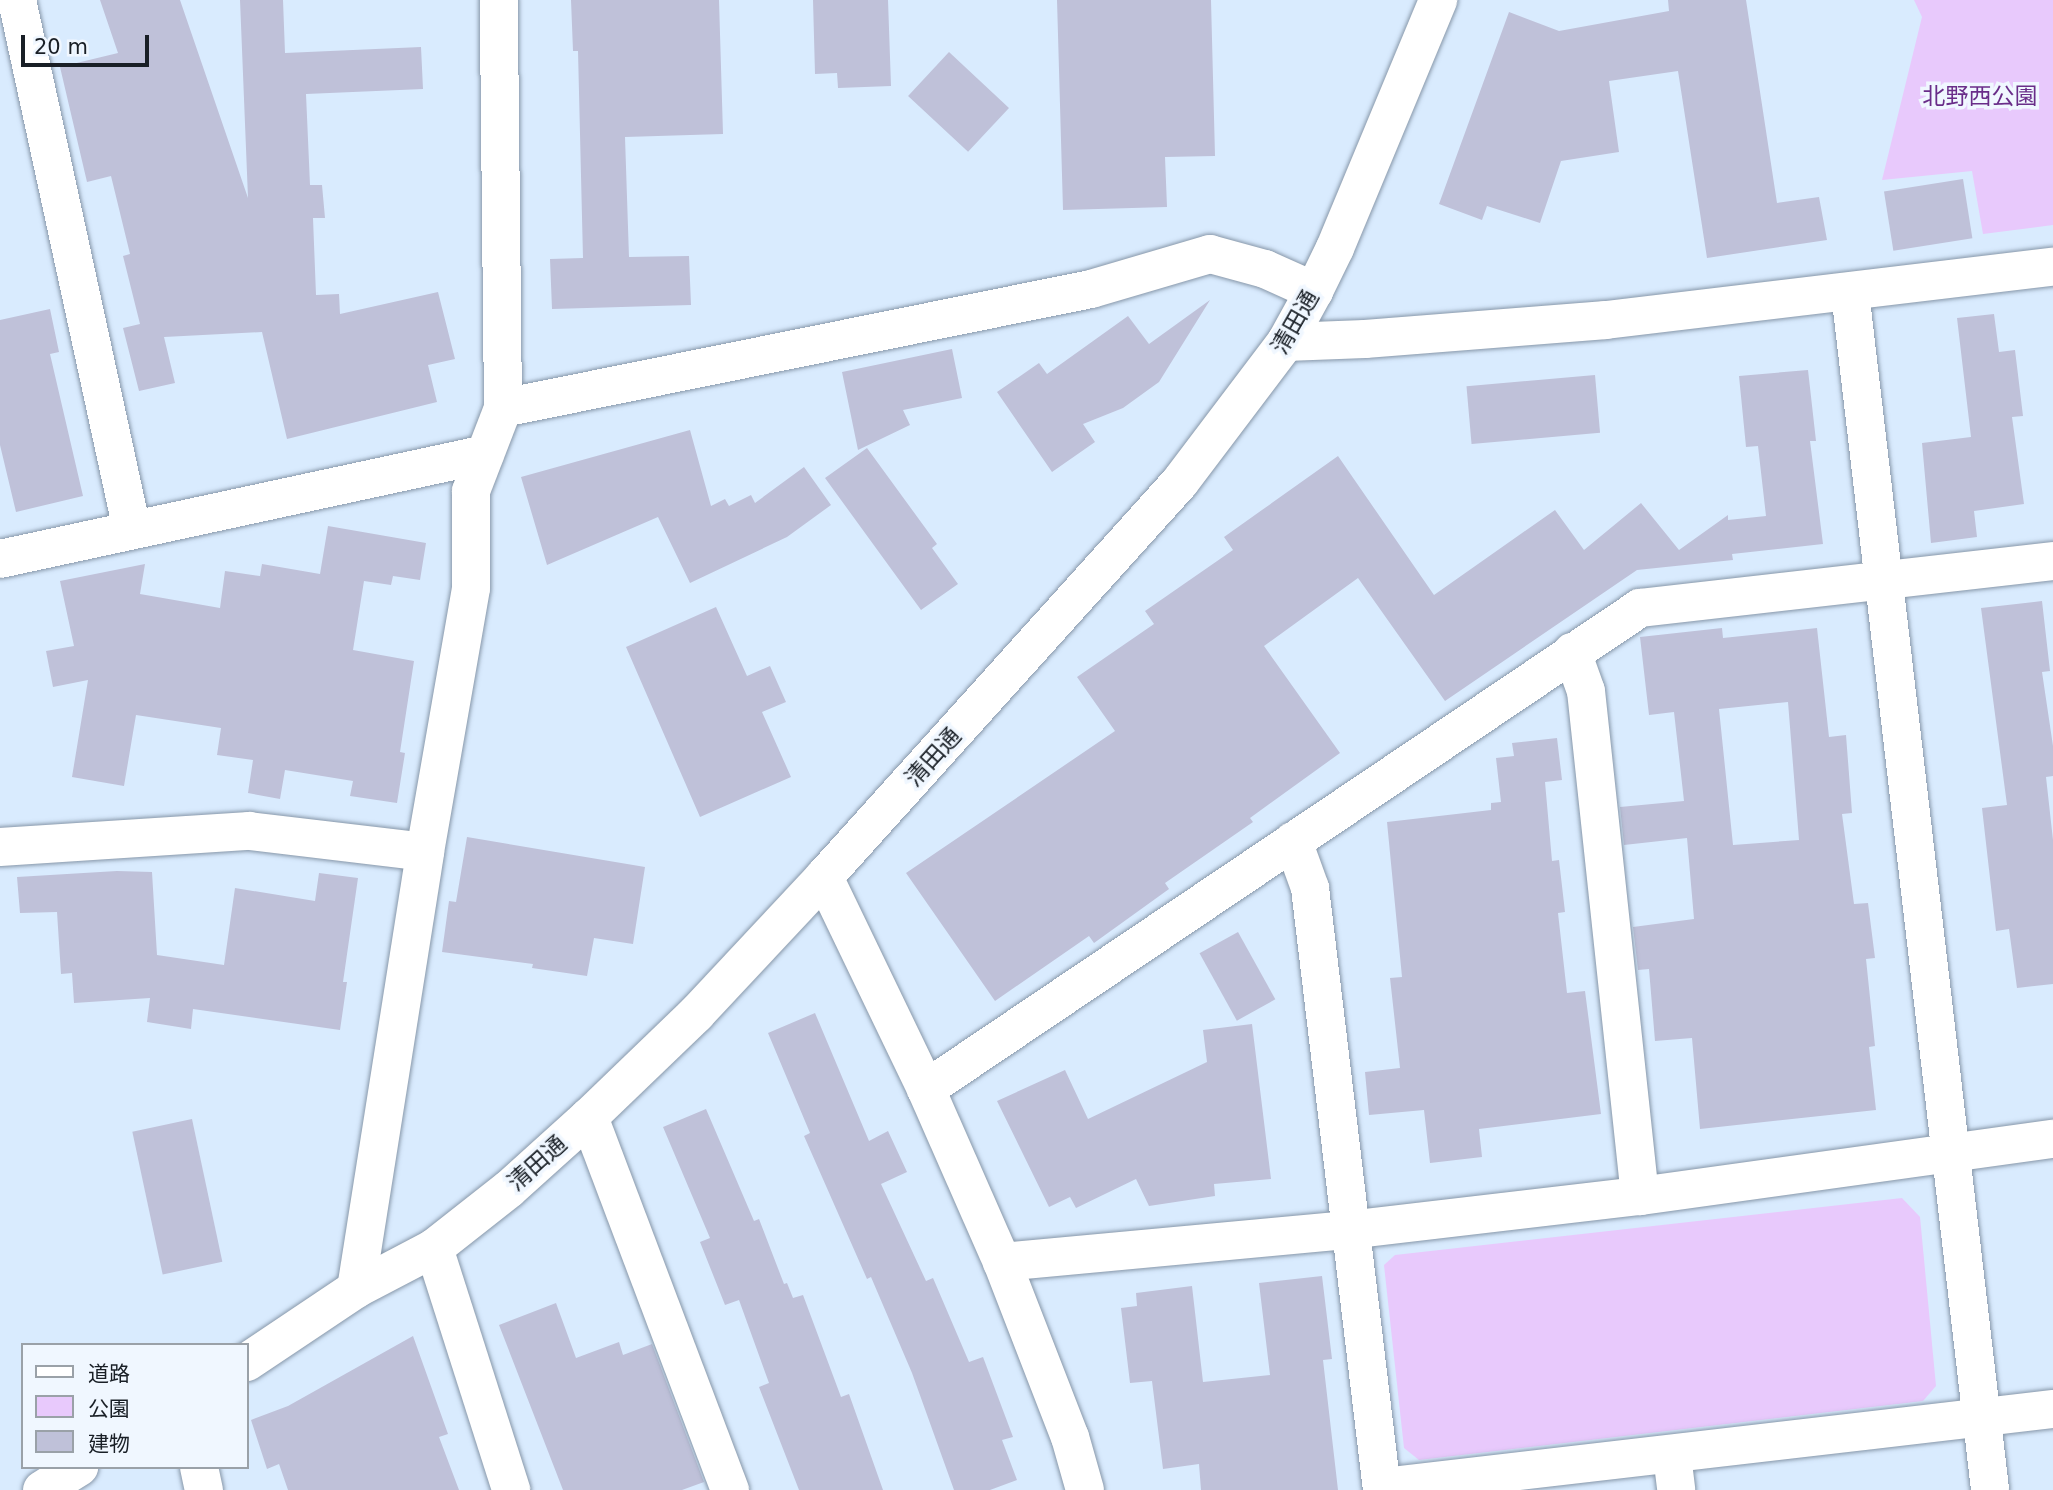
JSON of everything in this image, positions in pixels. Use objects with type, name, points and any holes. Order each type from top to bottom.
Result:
[{"type":"street","points":[[17,0],[132,530]]},
{"type":"street","points":[[356,1289],[425,852],[471,588],[471,491],[503,408],[499,0]]},
{"type":"street","name":"清田通","points":[[248,1361],[356,1289],[434,1248],[509,1189],[589,1117],[696,1014],[824,877],[1181,482],[1286,342],[1314,291],[1335,248],[1438,0]]},
{"type":"street","points":[[503,408],[1091,289],[1210,254],[1265,269],[1314,291]]},
{"type":"street","points":[[1286,342],[1365,339],[1606,320],[2053,267]]},
{"type":"street","points":[[1850,292],[1990,1490]]},
{"type":"street","points":[[0,559],[485,454]]},
{"type":"street","points":[[926,1089],[1640,608],[2053,561]]},
{"type":"street","points":[[1572,652],[1586,691],[1640,1196]]},
{"type":"street","points":[[0,846],[249,831],[425,852]]},
{"type":"street","points":[[1293,841],[1310,888],[1382,1489],[1674,1473],[1982,1417],[2053,1409]]},
{"type":"street","points":[[824,877],[926,1089],[1002,1262],[1070,1437],[1085,1490]]},
{"type":"street","points":[[589,1117],[730,1490]]},
{"type":"street","points":[[1002,1262],[1349,1230],[1640,1196],[2053,1139]]},
{"type":"street","points":[[434,1248],[510,1490]]},
{"type":"street","points":[[42,1490],[76,1469]]},
{"type":"street","points":[[199,1469],[204,1490]]},
{"type":"green space","name":"北野西公園","points":[[1914,0],[2053,0],[2053,225],[1983,234],[1972,171],[1882,180],[1922,17]]},
{"type":"green space","points":[[1902,1198],[1920,1217],[1936,1386],[1923,1401],[1419,1460],[1404,1448],[1384,1265],[1395,1255]]},
{"type":"building","points":[[100,0],[180,0],[248,198],[240,0],[283,0],[285,53],[421,47],[423,89],[306,94],[310,185],[322,185],[325,218],[313,218],[316,295],[339,294],[340,314],[438,292],[455,359],[428,365],[437,402],[287,439],[262,332],[164,337],[175,383],[139,391],[123,328],[140,324],[123,256],[130,254],[111,176],[87,182],[60,67],[118,53]]},
{"type":"building","points":[[571,0],[719,0],[723,134],[625,137],[629,257],[689,256],[691,305],[552,309],[550,259],[583,258],[578,51],[573,51]]},
{"type":"building","points":[[813,0],[888,0],[891,86],[838,88],[837,73],[815,74]]},
{"type":"building","points":[[1057,0],[1211,0],[1215,156],[1165,157],[1167,207],[1063,210]]},
{"type":"building","points":[[1668,0],[1746,0],[1777,203],[1819,197],[1827,240],[1707,258],[1678,71],[1609,81],[1619,152],[1561,161],[1540,223],[1487,206],[1482,220],[1439,204],[1509,12],[1559,31],[1669,11]]},
{"type":"building","points":[[949,52],[1009,108],[968,152],[908,96]]},
{"type":"building","points":[[1963,179],[1972,238],[1893,251],[1884,192]]},
{"type":"building","points":[[1210,300],[1159,382],[1123,408],[1083,424],[1095,442],[1052,472],[997,392],[1039,363],[1047,374],[1128,316],[1149,344]]},
{"type":"building","points":[[50,309],[59,352],[50,354],[83,496],[16,512],[0,445],[0,320]]},
{"type":"building","points":[[1994,314],[1999,352],[2015,350],[2023,416],[2012,417],[2024,504],[1974,511],[1977,537],[1931,543],[1922,443],[1971,437],[1957,318]]},
{"type":"building","points":[[952,349],[962,398],[903,410],[910,425],[858,450],[842,372]]},
{"type":"building","points":[[1808,370],[1816,441],[1810,441],[1823,544],[1732,554],[1733,560],[1637,570],[1445,701],[1358,578],[1264,646],[1340,753],[1250,818],[1253,822],[1165,883],[1169,889],[1094,943],[1089,936],[995,1001],[906,873],[1115,731],[1077,677],[1154,624],[1145,611],[1233,550],[1224,537],[1338,456],[1434,595],[1555,510],[1584,550],[1641,503],[1679,550],[1728,515],[1728,520],[1766,516],[1758,446],[1746,447],[1739,376]]},
{"type":"building","points":[[1595,375],[1600,433],[1472,444],[1466,386]]},
{"type":"building","points":[[690,430],[711,506],[725,499],[729,506],[751,495],[755,503],[804,467],[831,505],[787,537],[690,583],[658,517],[547,565],[521,477]]},
{"type":"building","points":[[867,448],[937,544],[932,548],[958,584],[921,610],[825,478]]},
{"type":"building","points":[[328,526],[426,543],[420,580],[393,576],[391,585],[364,581],[353,650],[414,661],[400,752],[405,753],[397,803],[350,796],[353,781],[285,770],[280,799],[248,793],[253,760],[217,755],[221,728],[136,715],[124,786],[72,777],[88,680],[53,687],[46,651],[74,646],[60,581],[145,564],[140,594],[220,608],[225,571],[260,576],[262,564],[320,574]]},
{"type":"building","points":[[2042,601],[2050,671],[2042,672],[2053,746],[2053,776],[2046,777],[2053,840],[2053,984],[2017,988],[2009,929],[1996,931],[1982,808],[2007,805],[1981,608]]},
{"type":"building","points":[[716,607],[747,676],[770,666],[786,702],[762,712],[791,777],[700,817],[626,647]]},
{"type":"building","points":[[1722,628],[1723,638],[1817,628],[1829,737],[1846,735],[1852,813],[1842,814],[1854,904],[1868,903],[1875,958],[1866,959],[1875,1046],[1869,1047],[1876,1110],[1700,1129],[1692,1038],[1655,1041],[1649,969],[1638,970],[1633,927],[1694,919],[1687,838],[1624,845],[1620,807],[1684,801],[1674,712],[1649,715],[1640,637]],"holes":[[[1788,702],[1799,840],[1733,845],[1719,709]]]},
{"type":"building","points":[[1557,738],[1562,780],[1545,782],[1552,861],[1559,860],[1565,912],[1558,913],[1567,993],[1585,991],[1601,1114],[1479,1129],[1482,1157],[1430,1163],[1424,1110],[1369,1115],[1365,1072],[1400,1068],[1390,978],[1402,977],[1387,822],[1491,810],[1491,803],[1501,802],[1496,758],[1514,756],[1512,743]]},
{"type":"building","points":[[467,837],[645,867],[633,944],[594,938],[587,976],[532,968],[533,964],[442,952],[449,901],[456,902]]},
{"type":"building","points":[[117,871],[152,872],[157,955],[224,965],[235,888],[315,901],[319,873],[358,878],[343,982],[347,982],[340,1030],[193,1009],[191,1029],[147,1022],[150,998],[74,1003],[72,973],[61,974],[57,912],[20,913],[17,877]]},
{"type":"building","points":[[1238,932],[1275,999],[1237,1021],[1200,953]]},
{"type":"building","points":[[815,1013],[869,1141],[888,1131],[907,1172],[881,1184],[926,1281],[933,1278],[969,1362],[983,1357],[1013,1437],[1002,1440],[1017,1480],[990,1490],[954,1490],[912,1373],[871,1277],[867,1279],[804,1136],[810,1133],[768,1033]]},
{"type":"building","points":[[1252,1024],[1271,1179],[1214,1184],[1215,1196],[1149,1206],[1136,1179],[1076,1208],[1070,1197],[1049,1207],[997,1101],[1065,1070],[1088,1119],[1207,1062],[1203,1030]]},
{"type":"building","points":[[706,1109],[754,1221],[759,1219],[784,1284],[787,1283],[793,1298],[803,1295],[841,1397],[849,1394],[883,1490],[799,1490],[759,1387],[769,1383],[739,1300],[725,1305],[700,1242],[710,1238],[663,1127]]},
{"type":"building","points":[[192,1119],[222,1262],[163,1274],[132,1132]]},
{"type":"building","points":[[1322,1276],[1332,1359],[1323,1360],[1338,1490],[1201,1490],[1199,1464],[1163,1469],[1152,1381],[1130,1383],[1121,1308],[1137,1306],[1136,1293],[1192,1286],[1203,1382],[1270,1375],[1259,1283]]},
{"type":"building","points":[[556,1303],[576,1358],[619,1342],[623,1355],[652,1344],[704,1482],[682,1490],[563,1490],[499,1325]]},
{"type":"building","points":[[413,1336],[448,1434],[439,1437],[459,1490],[288,1490],[279,1464],[267,1469],[251,1420],[288,1406]]}]
